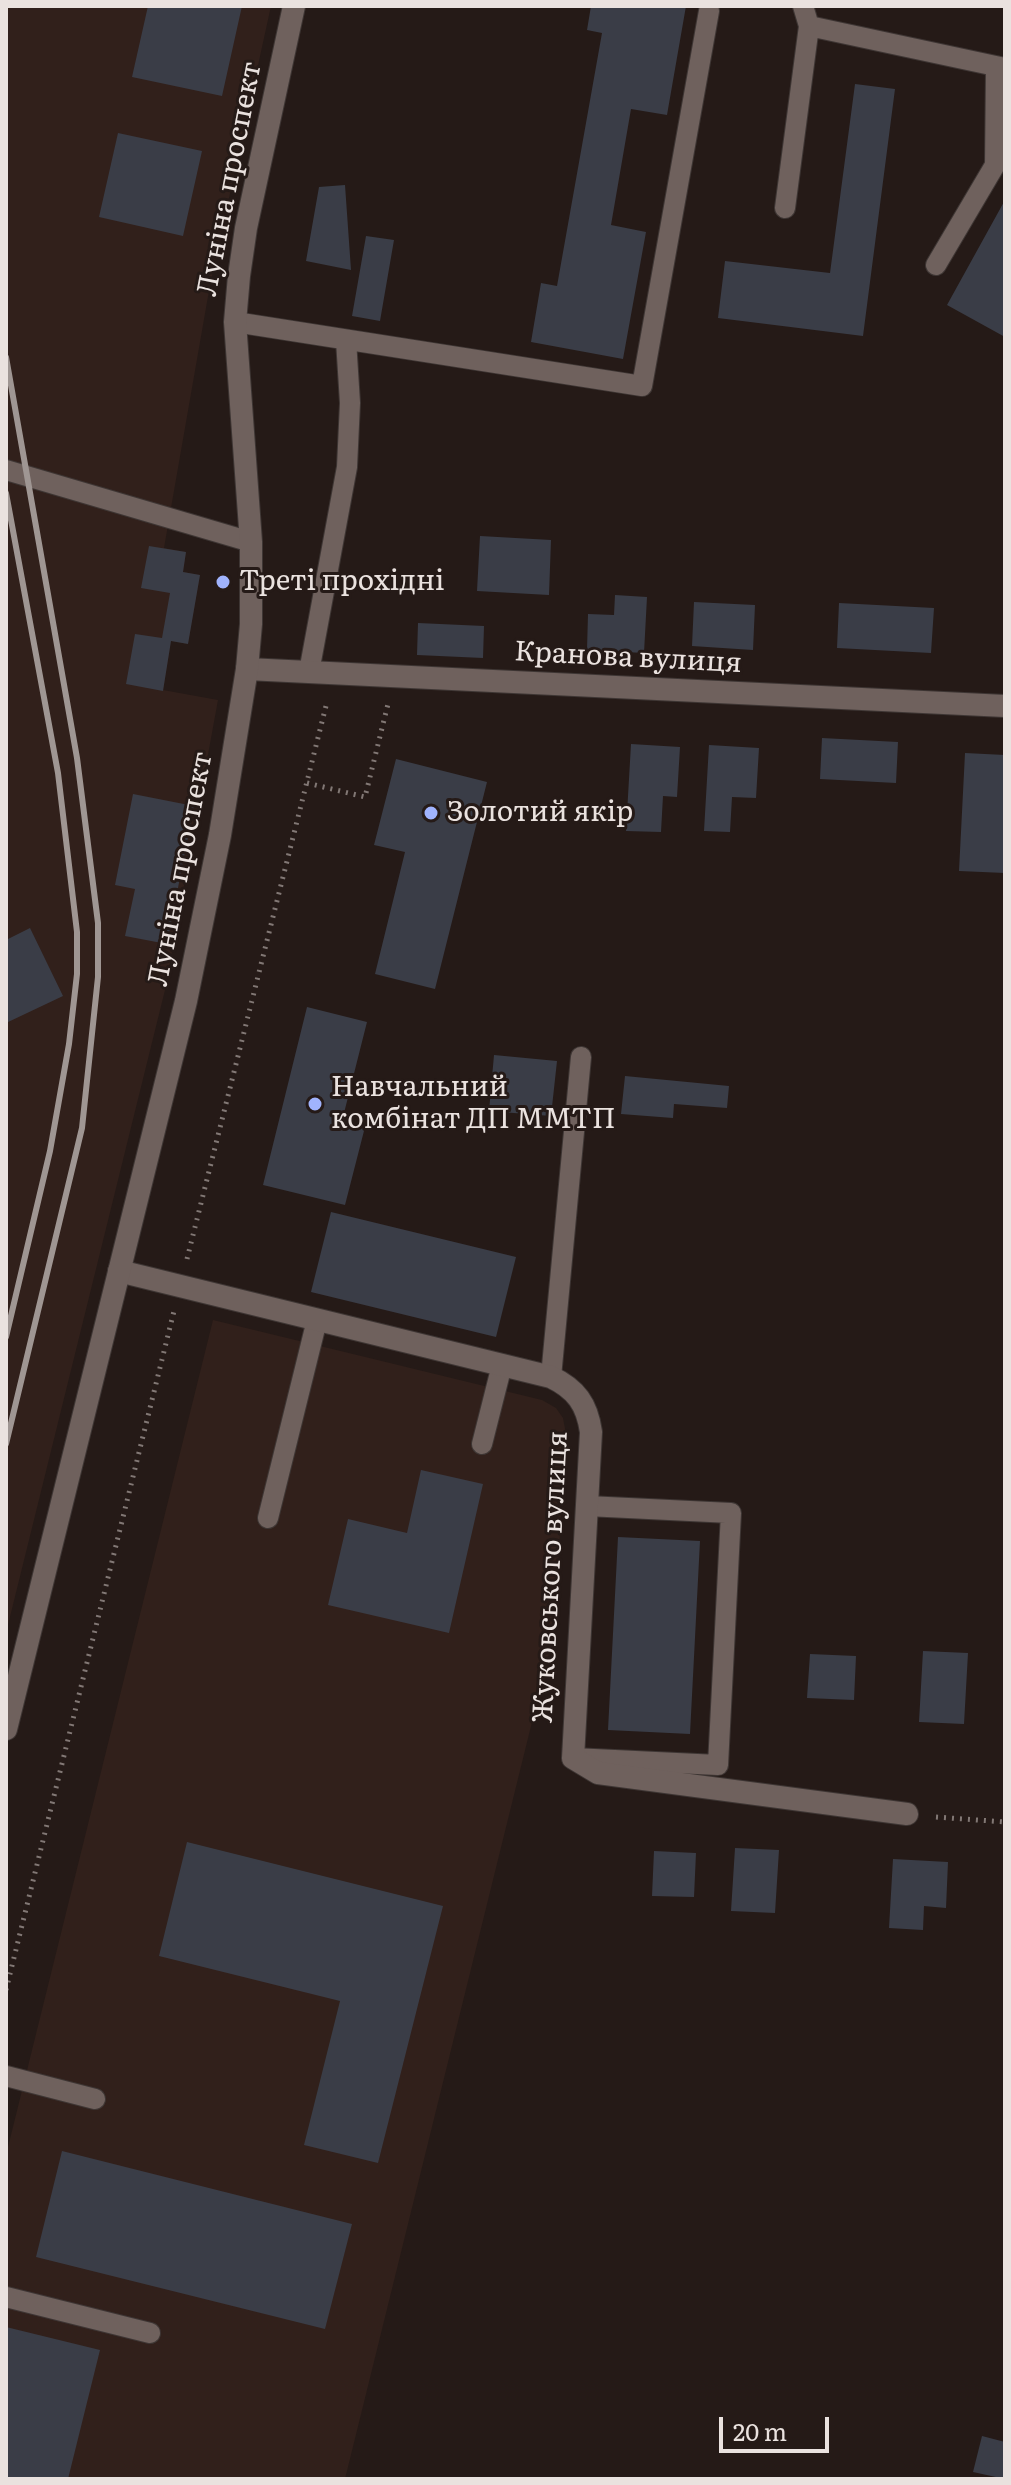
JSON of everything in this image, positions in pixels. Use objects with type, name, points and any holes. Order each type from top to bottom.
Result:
[{"type":"street","name":"Луніна проспект","points":[[6,1729],[186,1001],[220,835],[247,669],[251,542],[235,322],[246,228],[294,6]]},
{"type":"street","name":"Кранова вулиця","points":[[247,669],[1005,706]]},
{"type":"street","name":"Жуковського вулиця","points":[[119,1271],[551,1377],[568,1385],[581,1398],[589,1414],[591,1432],[573,1758],[598,1773],[907,1814]]},
{"type":"lane","points":[[235,322],[642,386],[709,11]]},
{"type":"lane","points":[[785,208],[806,16],[1000,67],[995,165],[936,265]]},
{"type":"lane","points":[[309,672],[347,467],[350,403],[346,340]]},
{"type":"lane","points":[[6,470],[251,542]]},
{"type":"lane","points":[[551,1377],[581,1057]]},
{"type":"lane","points":[[268,1518],[317,1320]]},
{"type":"lane","points":[[482,1444],[502,1365]]},
{"type":"lane","points":[[573,1758],[718,1765],[731,1513],[587,1506]]},
{"type":"lane","points":[[6,2076],[95,2099]]},
{"type":"lane","points":[[6,2297],[150,2333]]},
{"type":"path","points":[[6,1990],[334,673]]},
{"type":"path","points":[[307,783],[365,797],[395,676]]},
{"type":"path","points":[[907,1814],[1005,1822]]},
{"type":"shaded area","points":[[6,6],[271,6],[210,285],[164,548],[186,552],[183,572],[200,575],[188,644],[171,641],[163,690],[218,700],[165,990],[6,1633]]},
{"type":"shaded area","points":[[213,1320],[542,1400],[556,1408],[563,1418],[566,1434],[554,1633],[345,2479],[6,2479],[6,2155]]},
{"type":"building","points":[[148,6],[242,6],[222,96],[132,77]]},
{"type":"building","points":[[591,6],[686,6],[667,115],[631,109],[611,225],[646,232],[623,359],[531,342],[541,283],[557,286],[602,33],[587,30]]},
{"type":"building","points":[[855,84],[895,89],[863,336],[718,318],[725,261],[830,273]]},
{"type":"building","points":[[118,133],[202,151],[183,236],[99,217]]},
{"type":"building","points":[[345,185],[351,270],[306,261],[319,187]]},
{"type":"building","points":[[1005,200],[1005,337],[947,305]]},
{"type":"building","points":[[366,236],[394,240],[380,321],[352,316]]},
{"type":"building","points":[[480,536],[551,540],[549,595],[477,591]]},
{"type":"building","points":[[149,546],[186,552],[183,572],[200,575],[188,644],[171,641],[163,691],[126,684],[135,634],[162,638],[170,593],[141,588]]},
{"type":"building","points":[[615,595],[647,597],[644,653],[587,650],[588,614],[614,615]]},
{"type":"building","points":[[694,602],[755,605],[753,650],[692,646]]},
{"type":"building","points":[[839,603],[934,608],[931,653],[837,648]]},
{"type":"building","points":[[418,623],[484,626],[483,658],[417,655]]},
{"type":"building","points":[[822,738],[898,742],[896,783],[820,779]]},
{"type":"building","points":[[631,744],[680,747],[677,797],[663,796],[661,832],[626,831]]},
{"type":"building","points":[[709,745],[759,748],[756,798],[732,797],[730,832],[704,831]]},
{"type":"building","points":[[965,753],[1005,755],[1005,873],[959,871]]},
{"type":"building","points":[[396,759],[487,782],[435,989],[375,974],[405,852],[374,845]]},
{"type":"building","points":[[133,794],[194,806],[167,944],[125,936],[135,889],[115,885]]},
{"type":"building","points":[[30,928],[63,996],[6,1023],[6,940]]},
{"type":"building","points":[[307,1007],[367,1022],[342,1121],[365,1127],[345,1205],[263,1185]]},
{"type":"building","points":[[494,1055],[557,1061],[551,1116],[489,1111]]},
{"type":"building","points":[[625,1076],[729,1086],[727,1108],[674,1104],[673,1118],[621,1114]]},
{"type":"building","points":[[331,1212],[516,1257],[496,1337],[311,1292]]},
{"type":"building","points":[[421,1470],[483,1484],[449,1633],[328,1605],[348,1519],[407,1533]]},
{"type":"building","points":[[618,1537],[700,1541],[690,1734],[608,1730]]},
{"type":"building","points":[[923,1651],[968,1653],[964,1724],[919,1722]]},
{"type":"building","points":[[810,1654],[856,1656],[854,1700],[807,1698]]},
{"type":"building","points":[[187,1842],[443,1906],[378,2163],[304,2145],[340,2001],[159,1956]]},
{"type":"building","points":[[735,1848],[779,1850],[775,1913],[731,1911]]},
{"type":"building","points":[[654,1851],[696,1853],[694,1897],[652,1896]]},
{"type":"building","points":[[893,1859],[948,1862],[946,1908],[924,1906],[923,1930],[889,1928]]},
{"type":"building","points":[[62,2151],[352,2224],[325,2329],[36,2257]]},
{"type":"building","points":[[6,2327],[100,2350],[68,2479],[6,2479]]},
{"type":"building","points":[[982,2436],[1005,2442],[1005,2479],[973,2472]]},
{"type":"railway","points":[[6,357],[77,758],[98,923],[98,977],[82,1128],[6,1444]]},
{"type":"railway","points":[[6,493],[58,773],[77,932],[77,974],[69,1044],[50,1151],[6,1337]]},
{"type":"place","name":"Треті прохідні","points":[[223,582]]},
{"type":"place","name":"Золотий якір","points":[[431,813]]},
{"type":"place","name":"Навчальний комбінат ДП ММТП","points":[[315,1104]]}]
